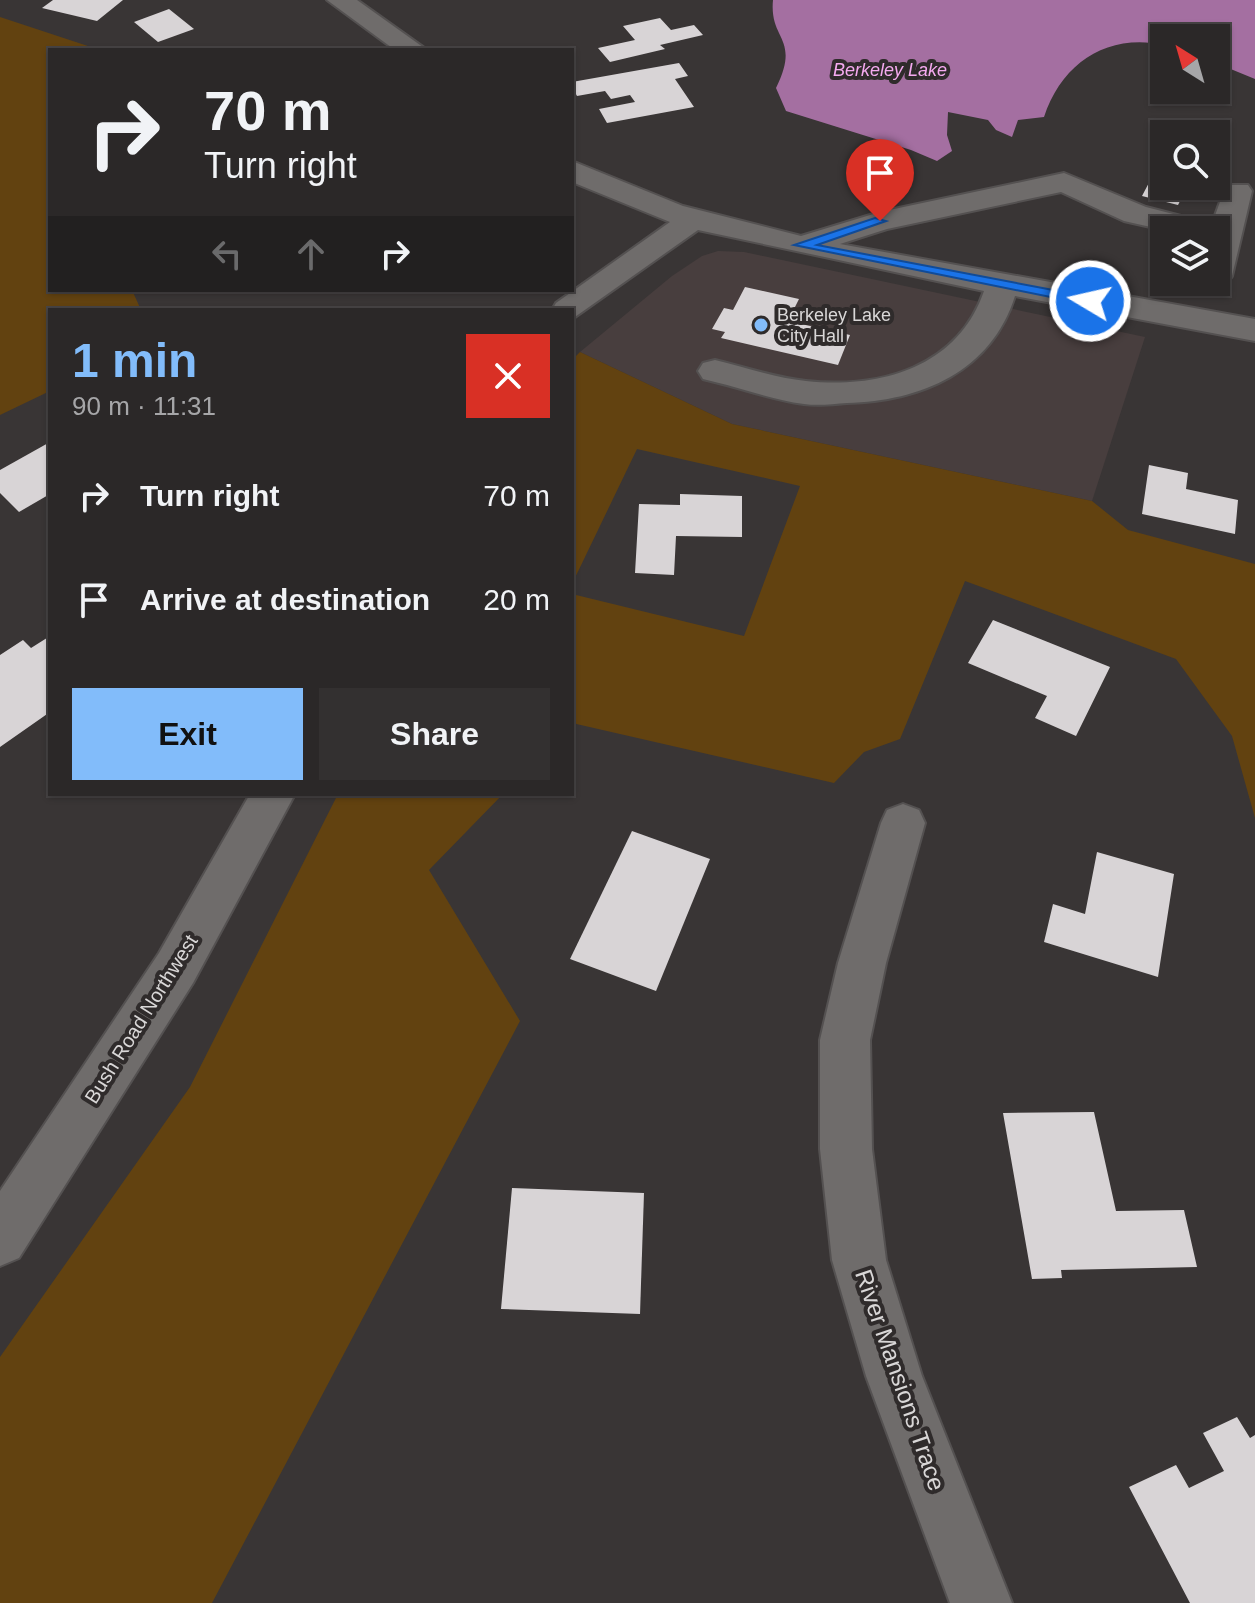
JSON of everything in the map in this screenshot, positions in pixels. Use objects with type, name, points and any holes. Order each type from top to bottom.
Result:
[{"type":"street","points":[[340,0],[410,47]]},
{"type":"street","points":[[398,12],[410,47]]},
{"type":"street","points":[[574,171],[692,220],[1002,286],[1255,330]]},
{"type":"street","points":[[801,245],[880,221],[1064,182],[1135,214],[1150,218]]},
{"type":"street","points":[[1223,216],[1237,191]]},
{"type":"street","points":[[571,308],[692,220]]},
{"type":"street","points":[[715,371],[806,393],[873,391],[920,381],[968,348],[991,319],[1002,286]]},
{"type":"street","points":[[1207,320],[1212,296]]},
{"type":"street","name":"Bush Road Northwest","points":[[0,1239],[176,968],[272,796]]},
{"type":"street","name":"River Mansions Trace","points":[[903,823],[862,963],[845,1040],[846,1149],[859,1260],[894,1376],[981,1603]]},
{"type":"shaded area","points":[[0,17],[94,48],[48,48],[48,292],[133,292],[140,308],[48,308],[48,392],[0,415]]},
{"type":"shaded area","points":[[718,251],[744,252],[1145,337],[1092,501],[732,424],[580,352],[672,276],[702,256]]},
{"type":"shaded area","points":[[580,352],[732,424],[1092,501],[1128,530],[1255,564],[1255,818],[1232,736],[1176,659],[965,581],[900,739],[864,752],[834,783],[574,723],[574,594],[744,636],[800,486],[637,449],[574,580],[574,358]]},
{"type":"shaded area","points":[[337,796],[501,796],[429,870],[520,1021],[212,1603],[0,1603],[0,1357],[190,1087]]},
{"type":"water","name":"Berkeley Lake","points":[[773,0],[1255,0],[1255,79],[1230,69],[1230,24],[1150,24],[1150,43],[1124,44],[1089,56],[1062,81],[1044,117],[1018,120],[1012,137],[996,130],[988,120],[948,112],[947,135],[952,151],[937,161],[786,111],[776,88],[786,58],[785,49],[773,13]]},
{"type":"building","points":[[53,0],[123,0],[97,21],[42,8]]},
{"type":"building","points":[[169,9],[194,29],[158,42],[134,22]]},
{"type":"building","points":[[660,18],[671,30],[694,25],[703,35],[660,45],[665,49],[610,62],[598,48],[635,40],[623,26]]},
{"type":"building","points":[[679,63],[688,76],[675,79],[694,107],[607,123],[599,109],[635,102],[630,95],[611,99],[605,91],[577,96],[574,82]]},
{"type":"building","points":[[1150,181],[1150,198],[1142,196]]},
{"type":"building","points":[[1158,200],[1180,200],[1178,205]]},
{"type":"building","points":[[745,287],[799,299],[788,321],[850,335],[838,365],[721,338],[725,332],[712,329],[724,308],[733,310]]},
{"type":"building","points":[[48,443],[48,495],[19,512],[0,493],[0,470]]},
{"type":"building","points":[[1149,465],[1188,473],[1186,489],[1238,500],[1235,534],[1142,514]]},
{"type":"building","points":[[680,494],[742,496],[742,537],[676,536],[674,575],[635,573],[639,504],[680,505]]},
{"type":"building","points":[[993,620],[1110,667],[1076,736],[1035,718],[1047,696],[968,663]]},
{"type":"building","points":[[48,637],[48,713],[0,747],[0,655],[23,640],[31,648]]},
{"type":"building","points":[[632,831],[710,859],[656,991],[570,959]]},
{"type":"building","points":[[1097,852],[1174,874],[1158,977],[1044,942],[1053,904],[1085,914]]},
{"type":"building","points":[[1094,1112],[1116,1211],[1184,1210],[1197,1267],[1061,1270],[1062,1278],[1032,1279],[1003,1113]]},
{"type":"building","points":[[512,1188],[644,1193],[640,1314],[501,1309]]},
{"type":"building","points":[[1237,1417],[1250,1438],[1255,1435],[1255,1603],[1190,1603],[1129,1487],[1176,1465],[1189,1488],[1224,1471],[1203,1433]]},
{"type":"place","name":"Berkeley Lake City Hall","points":[[761,325]]},
{"type":"route","points":[[880,221],[801,245],[1090,301]]}]
